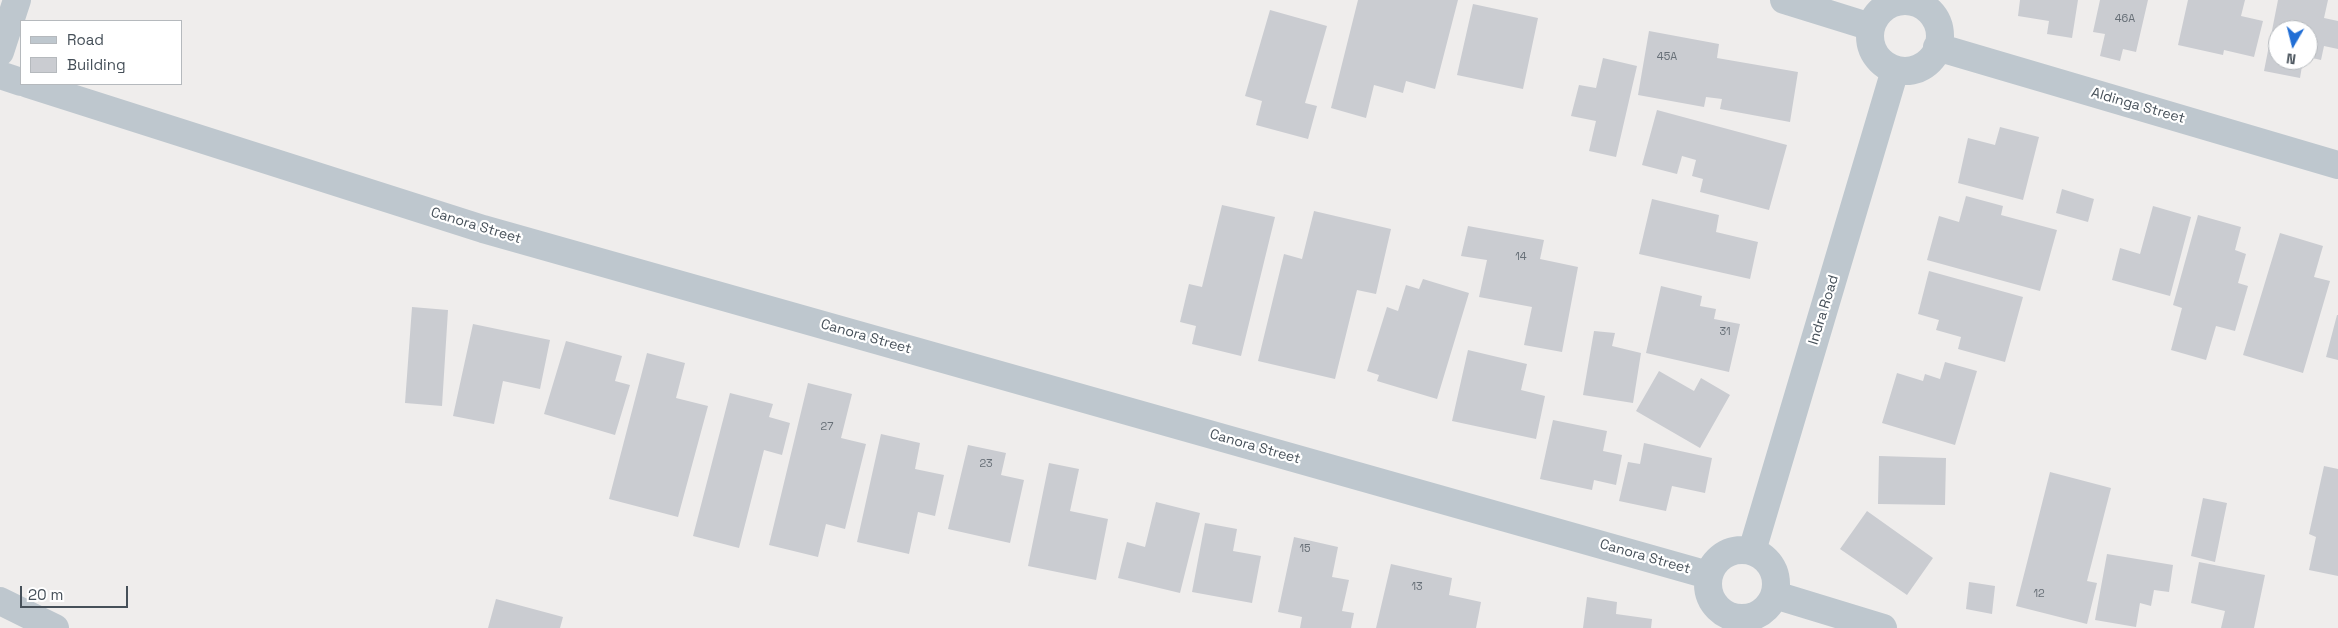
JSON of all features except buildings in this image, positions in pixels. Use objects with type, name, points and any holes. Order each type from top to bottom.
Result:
[{"type":"street","points":[[0,52],[17,0]]},
{"type":"street","points":[[1784,0],[1871,27]]},
{"type":"street","points":[[1898,2],[1915,2],[1925,8],[1935,21],[1939,37],[1938,47],[1933,57],[1926,64],[1906,71],[1895,70],[1877,58],[1872,49],[1871,27],[1883,9],[1898,2]]},
{"type":"street","name":"Aldinga Street","points":[[1938,47],[2338,165]]},
{"type":"street","name":"Indra Road","points":[[1752,551],[1895,70]]},
{"type":"street","points":[[0,75],[20,82]]},
{"type":"street","name":"Canora Street","points":[[31,85],[483,229],[1708,575]]},
{"type":"street","points":[[1741,550],[1752,551],[1762,556],[1775,574],[1775,596],[1762,612],[1753,617],[1731,623],[1709,596],[1708,575],[1720,557],[1741,550]]},
{"type":"street","points":[[1775,596],[1883,628]]},
{"type":"street","points":[[0,601],[55,628]]}]
